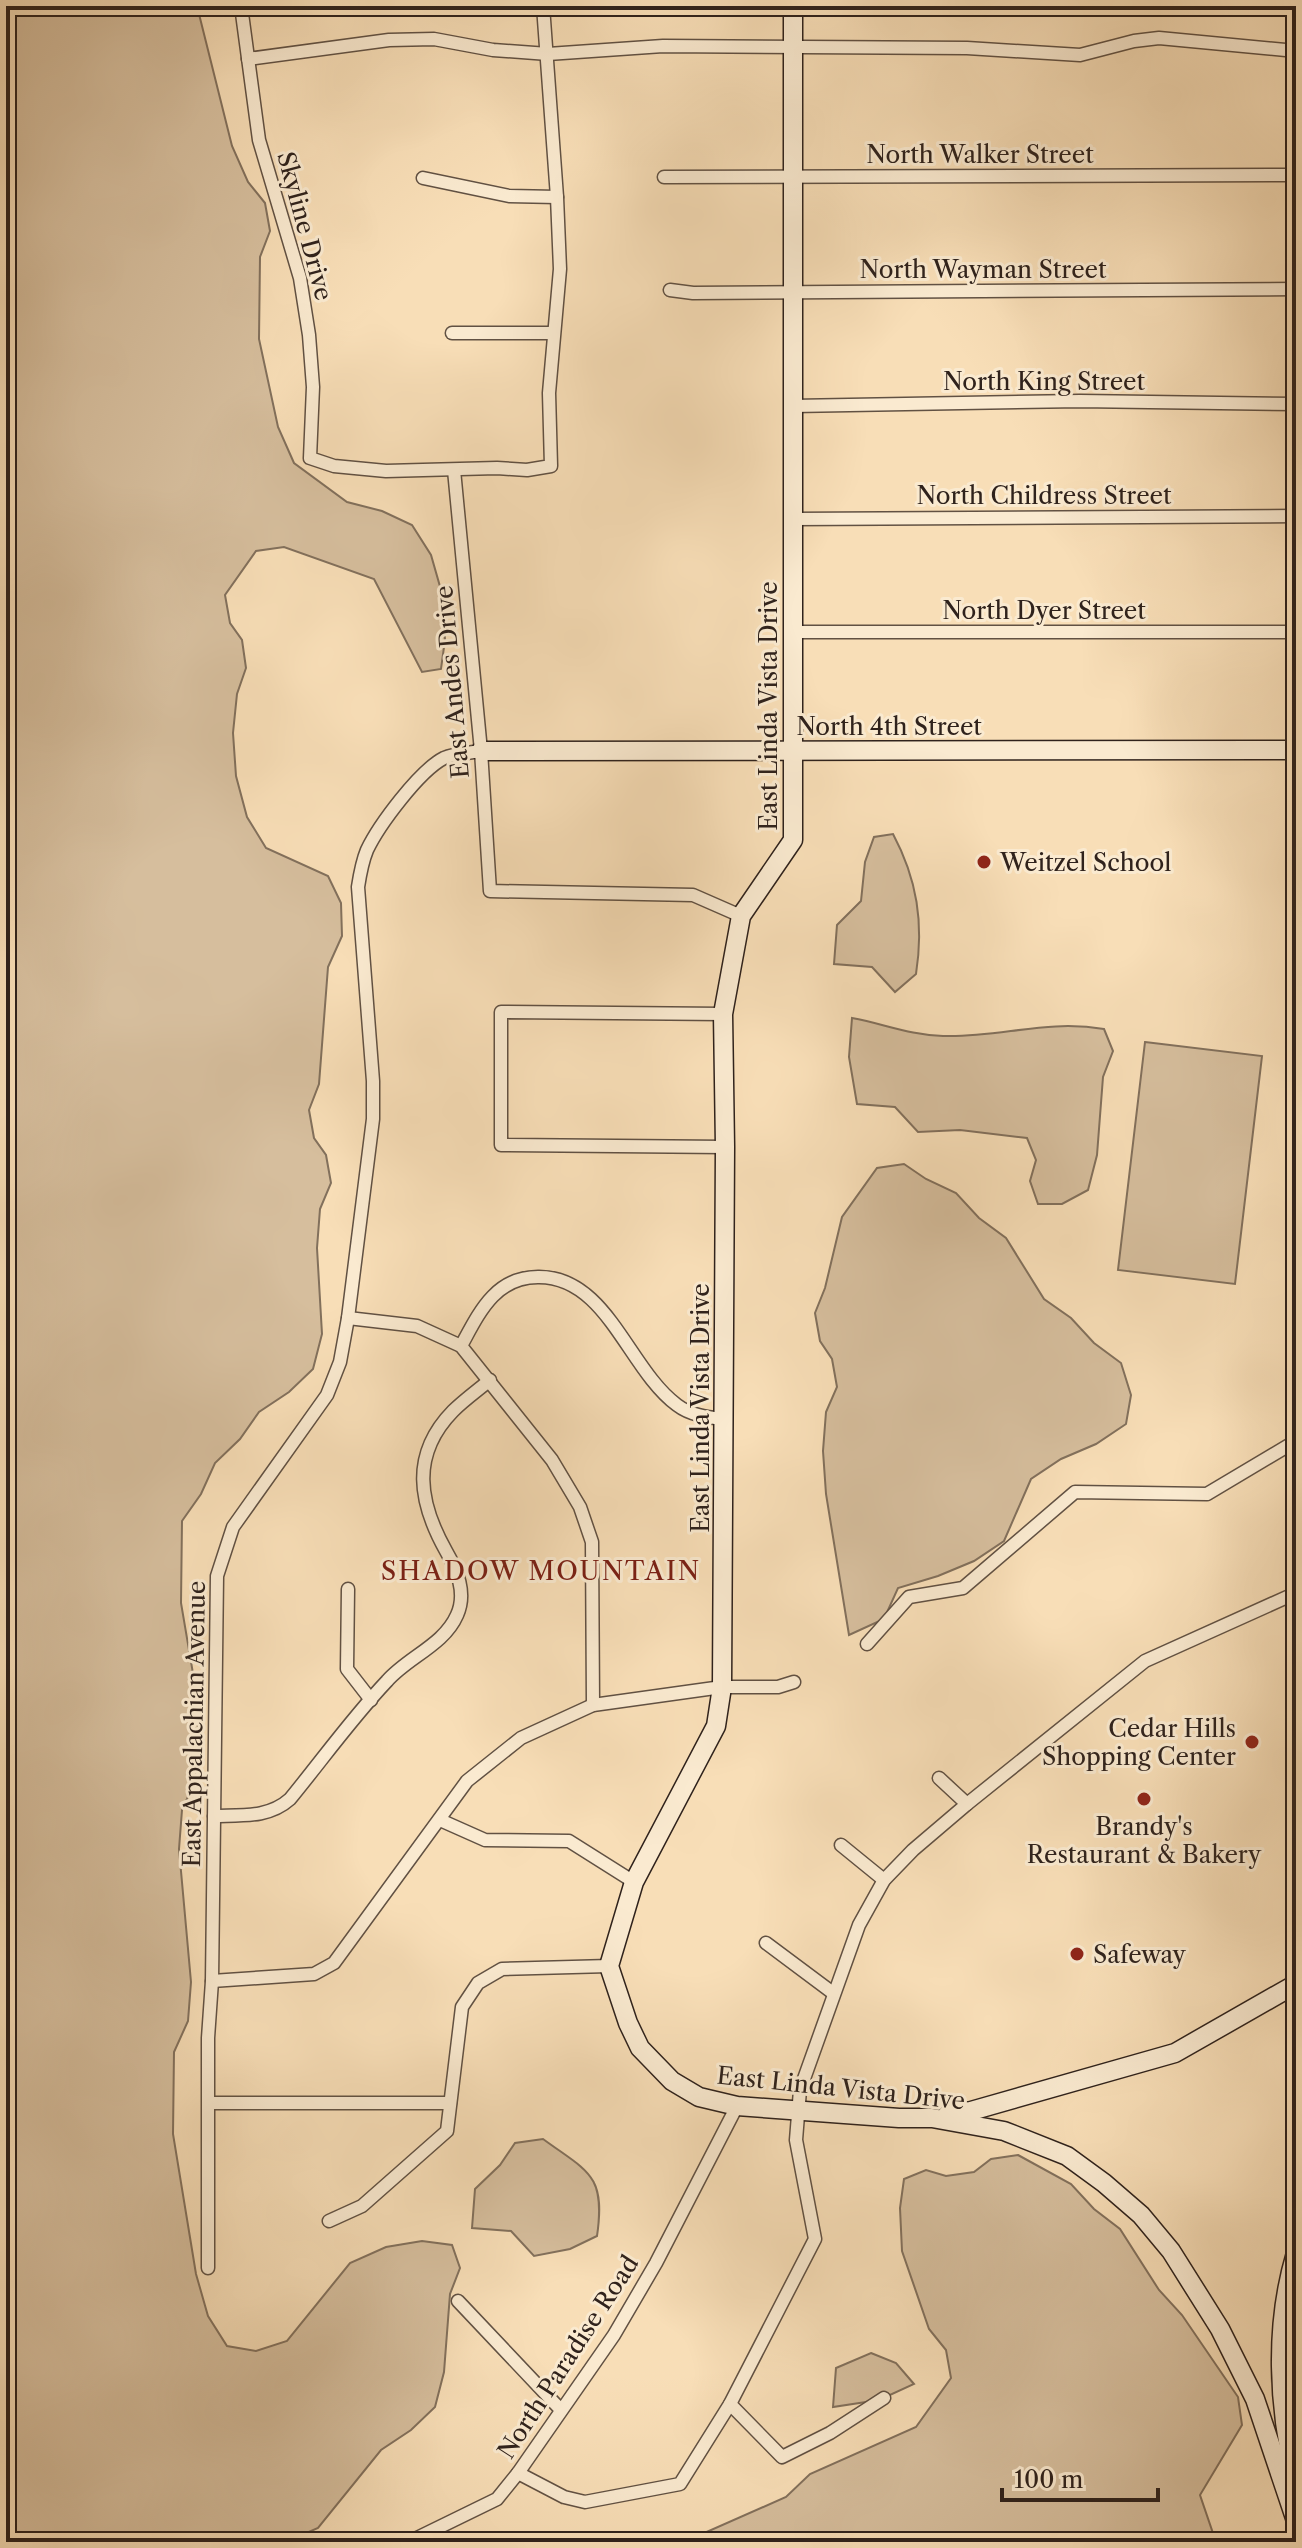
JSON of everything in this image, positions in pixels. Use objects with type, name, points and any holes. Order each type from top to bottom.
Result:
[{"type":"street","name":"Skyline Drive","points":[[241,6],[259,140],[300,278],[313,387],[310,458],[334,466],[386,471],[454,470]]},
{"type":"street","points":[[454,470],[527,470],[551,466],[549,393],[560,269],[543,6]]},
{"type":"street","name":"East Linda Vista Drive","points":[[793,6],[793,840],[741,916],[723,1014],[722,1687],[716,1726],[634,1882],[609,1966],[640,2048],[672,2081],[699,2097],[737,2106],[932,2118],[1004,2131],[1067,2156],[1104,2183],[1141,2215],[1171,2251],[1220,2329],[1241,2368],[1268,2435],[1296,2521]]},
{"type":"street","points":[[248,59],[389,40],[434,39],[493,50],[548,54],[663,46],[967,48],[1080,55],[1159,38],[1296,51]]},
{"type":"street","name":"North Walker Street","points":[[664,177],[1296,175]]},
{"type":"street","points":[[423,178],[509,196],[557,197]]},
{"type":"street","name":"North Wayman Street","points":[[670,290],[693,293],[1296,289]]},
{"type":"street","points":[[452,333],[553,333]]},
{"type":"street","name":"North King Street","points":[[793,406],[1080,401],[1296,404]]},
{"type":"street","name":"East Andes Drive","points":[[454,470],[481,751],[490,891],[693,895],[741,916]]},
{"type":"street","name":"North Childress Street","points":[[793,519],[1296,516]]},
{"type":"street","name":"North Dyer Street","points":[[793,632],[1296,632]]},
{"type":"street","name":"North 4th Street","points":[[481,751],[1296,750]]},
{"type":"street","name":"East Appalachian Avenue","points":[[208,2268],[208,2038],[212,1981],[217,1576],[233,1527],[327,1395],[340,1362],[373,1119],[373,1081],[358,887],[361,866],[368,848],[428,768],[447,757],[481,751]]},
{"type":"street","points":[[723,1014],[501,1012],[501,1145],[725,1147]]},
{"type":"street","points":[[461,1346],[481,1309],[504,1286],[530,1277],[561,1280],[576,1285],[592,1298],[673,1403],[684,1411],[723,1419]]},
{"type":"street","points":[[348,1318],[417,1326],[461,1346],[552,1460],[588,1524],[592,1542],[593,1705]]},
{"type":"street","points":[[214,1816],[265,1814],[280,1808],[388,1680],[449,1630],[459,1612],[461,1589],[455,1566],[427,1511],[422,1491],[422,1472],[438,1429],[452,1411],[490,1380]]},
{"type":"street","points":[[867,1644],[909,1597],[963,1588],[1075,1492],[1207,1494],[1296,1441]]},
{"type":"street","points":[[348,1589],[347,1669],[371,1700]]},
{"type":"street","points":[[518,2473],[564,2497],[585,2502],[680,2484],[730,2404],[815,2239],[796,2140],[800,2090],[866,1908],[884,1880],[913,1850],[967,1804],[1145,1661],[1296,1593]]},
{"type":"street","points":[[212,1981],[314,1974],[334,1963],[467,1781],[521,1738],[593,1705],[722,1687],[778,1687],[794,1682]]},
{"type":"street","points":[[939,1778],[967,1804]]},
{"type":"street","points":[[440,1820],[485,1840],[569,1841],[634,1882]]},
{"type":"street","points":[[841,1845],[884,1880]]},
{"type":"street","points":[[766,1943],[833,1993]]},
{"type":"street","points":[[329,2221],[362,2206],[447,2131],[462,2007],[478,1983],[502,1969],[609,1966]]},
{"type":"street","points":[[932,2118],[983,2108],[1175,2053],[1296,1984]]},
{"type":"street","points":[[209,2103],[450,2103]]},
{"type":"street","name":"North Paradise Road","points":[[409,2542],[497,2499],[518,2473],[614,2335],[656,2263],[737,2106]]},
{"type":"street","points":[[1296,2253],[1285,2304],[1281,2375],[1287,2438],[1296,2481]]},
{"type":"street","points":[[458,2301],[561,2410]]},
{"type":"street","points":[[730,2404],[782,2457],[830,2433],[884,2398]]},
{"type":"shaded area","points":[[6,6],[197,6],[232,146],[248,182],[265,203],[270,231],[260,257],[259,339],[278,427],[294,463],[347,502],[382,511],[412,525],[431,555],[443,597],[445,640],[441,669],[422,672],[374,579],[284,547],[256,551],[225,595],[230,623],[242,640],[246,668],[237,694],[233,733],[236,776],[247,817],[266,848],[328,876],[341,903],[342,936],[328,967],[319,1084],[309,1110],[314,1138],[326,1155],[331,1183],[320,1209],[317,1248],[322,1334],[313,1369],[289,1392],[259,1412],[240,1439],[215,1463],[201,1494],[182,1521],[181,1603],[197,1697],[199,1740],[196,1779],[182,1810],[179,1849],[191,1982],[188,2021],[174,2052],[173,2134],[196,2274],[208,2316],[227,2346],[256,2351],[287,2341],[350,2263],[386,2247],[422,2241],[452,2245],[460,2268],[450,2294],[444,2372],[435,2407],[411,2430],[381,2450],[318,2528],[286,2542],[6,2542]]},
{"type":"shaded area","points":[[893,834],[908,868],[919,919],[916,974],[895,992],[872,967],[834,964],[837,925],[861,901],[865,862],[874,837]]},
{"type":"shaded area","points":[[852,1018],[943,1036],[1062,1026],[1104,1029],[1113,1051],[1103,1077],[1097,1155],[1088,1190],[1062,1204],[1038,1204],[1030,1181],[1036,1160],[1027,1138],[960,1130],[918,1132],[895,1107],[857,1104],[849,1057]]},
{"type":"shaded area","points":[[1145,1042],[1262,1056],[1235,1284],[1118,1270]]},
{"type":"shaded area","points":[[904,1164],[956,1193],[979,1218],[1006,1238],[1044,1299],[1071,1318],[1094,1343],[1121,1363],[1131,1395],[1126,1424],[1031,1479],[1004,1541],[974,1561],[898,1588],[884,1619],[849,1635],[826,1494],[823,1451],[826,1412],[837,1387],[832,1359],[820,1341],[815,1313],[825,1288],[842,1217],[877,1168]]},
{"type":"shaded area","points":[[543,2139],[572,2159],[590,2177],[599,2199],[599,2215],[597,2236],[570,2249],[534,2256],[511,2231],[472,2228],[475,2189],[500,2165],[515,2143]]},
{"type":"shaded area","points":[[1018,2155],[1071,2184],[1094,2209],[1120,2229],[1159,2290],[1182,2315],[1238,2397],[1242,2425],[1200,2495],[1216,2542],[684,2542],[786,2497],[810,2474],[916,2427],[951,2378],[946,2350],[929,2329],[902,2251],[900,2208],[904,2179],[926,2170],[946,2176],[974,2172],[991,2159]]},
{"type":"shaded area","points":[[871,2353],[896,2363],[914,2384],[879,2400],[833,2407],[836,2368]]},
{"type":"place","name":"Weitzel School","points":[[984,862]]},
{"type":"place","name":"Cedar Hills Shopping Center","points":[[1252,1742]]},
{"type":"place","name":"Brandy's Restaurant & Bakery","points":[[1144,1799]]},
{"type":"place","name":"Safeway","points":[[1077,1954]]},
{"type":"district","name":"SHADOW MOUNTAIN","points":[[541,1571]]}]
